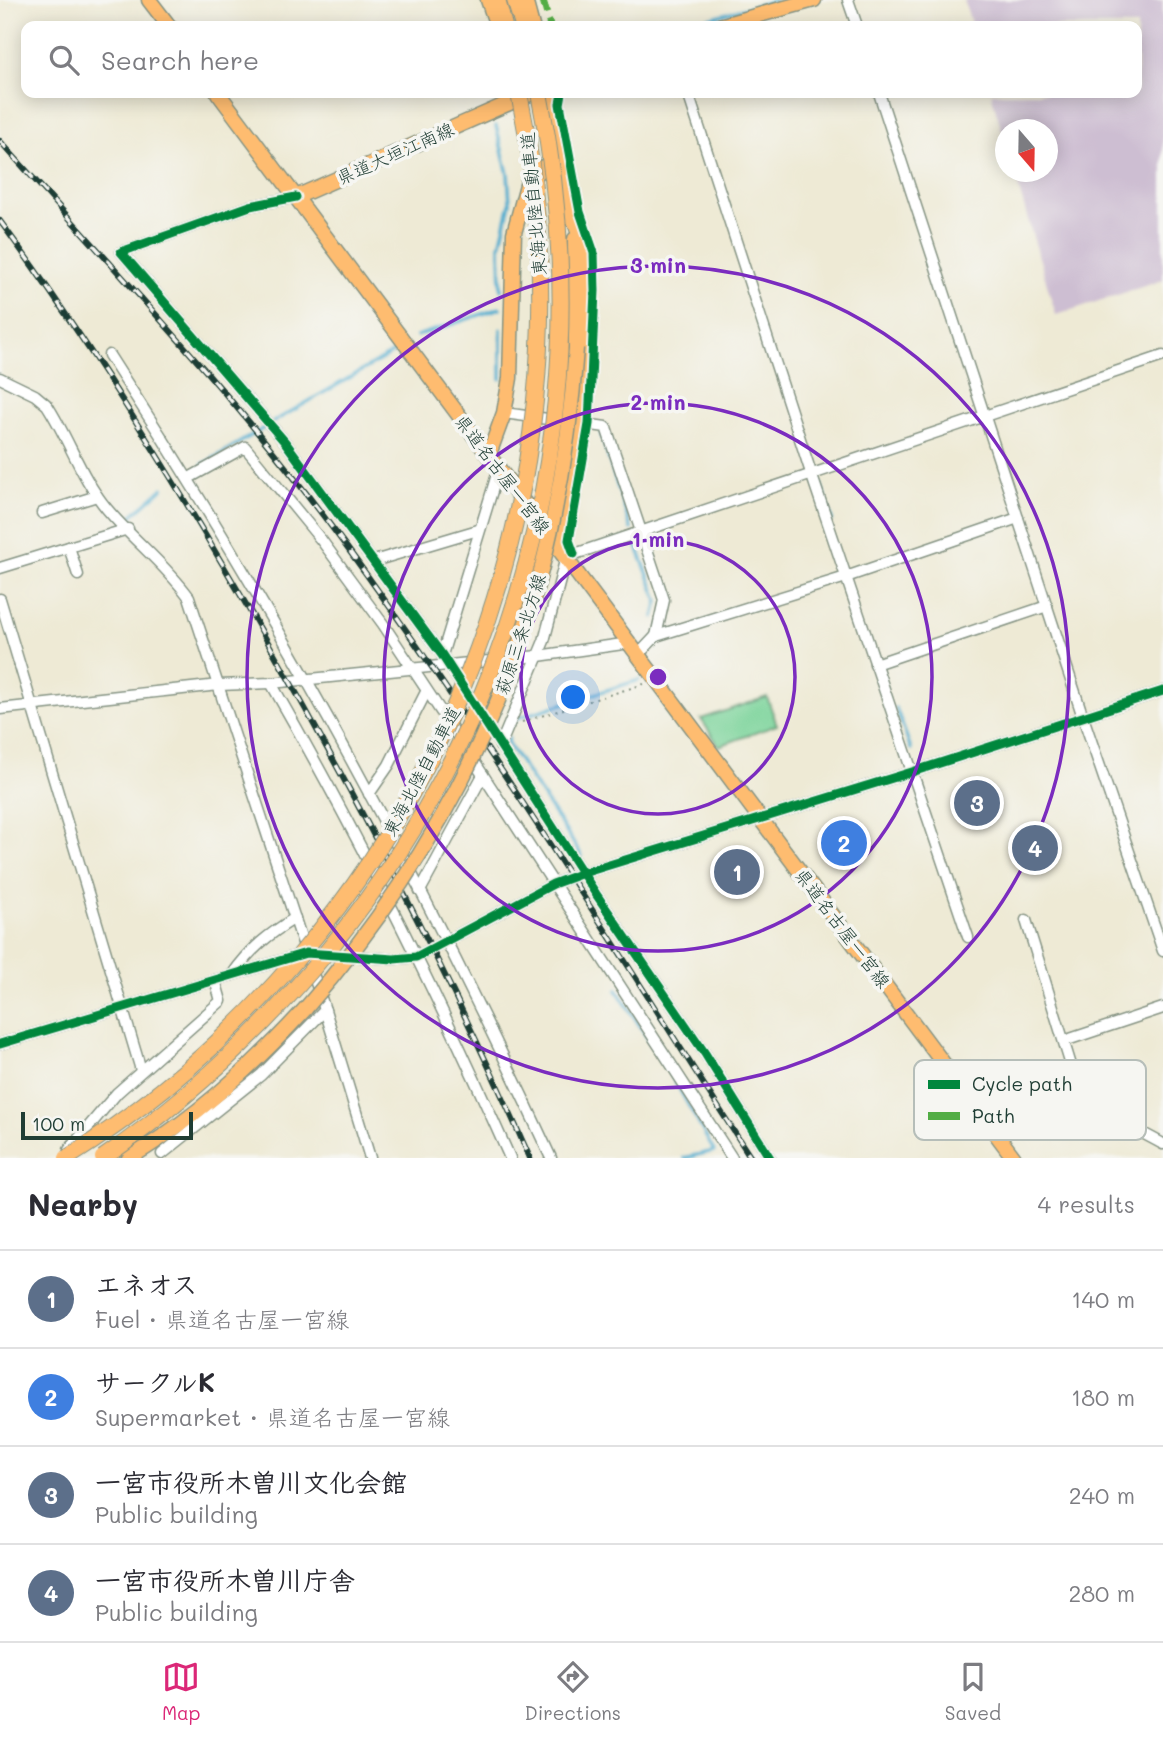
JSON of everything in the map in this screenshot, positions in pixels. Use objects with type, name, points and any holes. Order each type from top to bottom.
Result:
[{"type":"highway","points":[[497,0],[503,21]]},
{"type":"highway","points":[[516,0],[522,21]]},
{"type":"highway","name":"東海北陸自動車道","points":[[65,1158],[122,1121],[220,1040],[309,946],[383,844],[441,738],[467,680],[514,535],[526,480],[538,379],[538,226],[520,98]]},
{"type":"highway","name":"東海北陸自動車道","points":[[103,1158],[183,1099],[234,1055],[324,958],[361,911],[408,840],[457,751],[484,690],[503,640],[533,538],[552,431],[559,273],[551,171],[536,98]]},
{"type":"main road","points":[[149,0],[165,21]]},
{"type":"main road","points":[[488,0],[495,21]]},
{"type":"main road","points":[[525,0],[531,21]]},
{"type":"main road","points":[[737,21],[814,0]]},
{"type":"main road","name":"県道名古屋一宮線","points":[[222,98],[941,1060]]},
{"type":"main road","name":"県道大垣江南線","points":[[296,197],[524,98]]},
{"type":"main road","name":"萩原三条北方線","points":[[538,98],[557,129]]},
{"type":"main road","name":"萩原三条北方線","points":[[129,1158],[159,1154],[219,1091],[306,1008],[371,927],[428,844],[454,798],[496,708],[526,626],[552,529],[570,428],[576,348],[577,264],[571,209],[550,98]]},
{"type":"main road","points":[[489,454],[503,412],[510,368],[514,233],[528,181],[561,152]]},
{"type":"main road","points":[[563,554],[582,423],[588,359],[589,271],[571,209]]},
{"type":"main road","name":"県道名古屋一宮線","points":[[1001,1140],[1014,1158]]},
{"type":"main road","name":"萩原三条北方線","points":[[115,1158],[159,1154]]},
{"type":"street","points":[[848,0],[855,21]]},
{"type":"street","points":[[690,98],[812,476],[968,937]]},
{"type":"street","points":[[881,98],[1083,717],[1163,951]]},
{"type":"street","points":[[296,197],[250,206],[121,252],[285,442],[374,561],[444,659],[500,746],[526,775],[555,818],[583,873],[706,1055],[770,1158]]},
{"type":"street","points":[[109,355],[189,478],[307,679],[476,996],[551,1158]]},
{"type":"street","points":[[500,746],[553,615],[563,554],[640,532],[812,476],[984,415],[1162,360]]},
{"type":"street","points":[[0,378],[35,394],[47,405],[97,496],[171,572],[189,597],[326,1010],[370,1158]]},
{"type":"street","points":[[503,412],[606,427],[664,600],[656,636]]},
{"type":"street","points":[[189,478],[245,447],[322,541],[412,667],[732,1158]]},
{"type":"street","points":[[444,659],[478,530],[499,468]]},
{"type":"street","points":[[42,513],[97,496]]},
{"type":"street","points":[[0,709],[219,685],[307,679],[412,667],[444,659],[634,649],[656,636],[846,577],[1018,518]]},
{"type":"street","points":[[0,568],[128,528]]},
{"type":"street","points":[[374,561],[478,530]]},
{"type":"street","points":[[69,547],[78,575]]},
{"type":"street","points":[[0,599],[141,1070]]},
{"type":"street","points":[[875,664],[1047,606]]},
{"type":"street","points":[[271,683],[357,838],[510,1158]]},
{"type":"street","points":[[0,1044],[306,953],[394,959],[416,957],[448,943],[553,884],[583,873],[912,772],[1163,691]]},
{"type":"street","points":[[369,794],[389,765],[426,692]]},
{"type":"street","points":[[420,891],[482,775]]},
{"type":"street","points":[[232,975],[246,954],[266,935],[295,918]]},
{"type":"street","points":[[1026,920],[1070,1060]]},
{"type":"street","points":[[65,1158],[98,1113],[141,1070],[221,1001],[215,980]]},
{"type":"street","points":[[1065,1041],[1163,1009]]},
{"type":"street","points":[[159,1154],[261,1074],[326,1010]]},
{"type":"street","points":[[1146,1134],[1163,1144]]},
{"type":"path","points":[[518,724],[658,680]]},
{"type":"shaded area","points":[[964,0],[1163,0],[1163,280],[1056,315],[1017,182],[1058,182],[1058,119],[999,119],[992,98],[1142,98],[1142,21],[970,21]]},
{"type":"green space","points":[[767,697],[777,725],[719,746],[701,719]]},
{"type":"waterway","points":[[699,21],[775,0]]},
{"type":"waterway","points":[[496,126],[508,174],[510,203],[500,246],[501,290]]},
{"type":"waterway","points":[[417,336],[500,308]]},
{"type":"waterway","points":[[501,329],[501,379]]},
{"type":"waterway","points":[[273,422],[394,352]]},
{"type":"waterway","points":[[202,465],[264,428]]},
{"type":"waterway","points":[[601,434],[631,529]]},
{"type":"waterway","points":[[808,448],[815,469]]},
{"type":"waterway","points":[[819,479],[832,520]]},
{"type":"waterway","points":[[128,519],[163,488]]},
{"type":"waterway","points":[[634,539],[658,601],[654,617]]},
{"type":"waterway","points":[[515,721],[517,718],[639,680]]},
{"type":"waterway","points":[[896,708],[911,749]]},
{"type":"waterway","points":[[509,738],[507,742],[582,856]]},
{"type":"waterway","points":[[617,990],[672,1076],[714,1151],[684,1158]]},
{"type":"railway","points":[[0,141],[210,376],[328,522],[492,756],[751,1158]]},
{"type":"railway","points":[[0,221],[37,272],[141,430],[270,646],[407,899],[530,1158]]},
{"type":"marked path","points":[[543,0],[549,21]]},
{"type":"cycle path","points":[[561,98],[580,212],[594,253],[595,291],[589,424],[569,540],[574,554]]},
{"type":"cycle path","points":[[296,197],[250,206],[121,252],[285,442],[442,655],[596,894],[706,1055],[770,1158]]},
{"type":"cycle path","points":[[0,1044],[306,953],[394,959],[416,957],[553,884],[583,873],[912,772],[1163,691]]},
{"type":"place","name":"一宮市役所木曽川文化会館","points":[[977,803]]},
{"type":"place","name":"サークルK","points":[[844,843]]},
{"type":"place","name":"一宮市役所木曽川庁舎","points":[[1035,848]]},
{"type":"place","name":"エネオス","points":[[737,872]]}]
